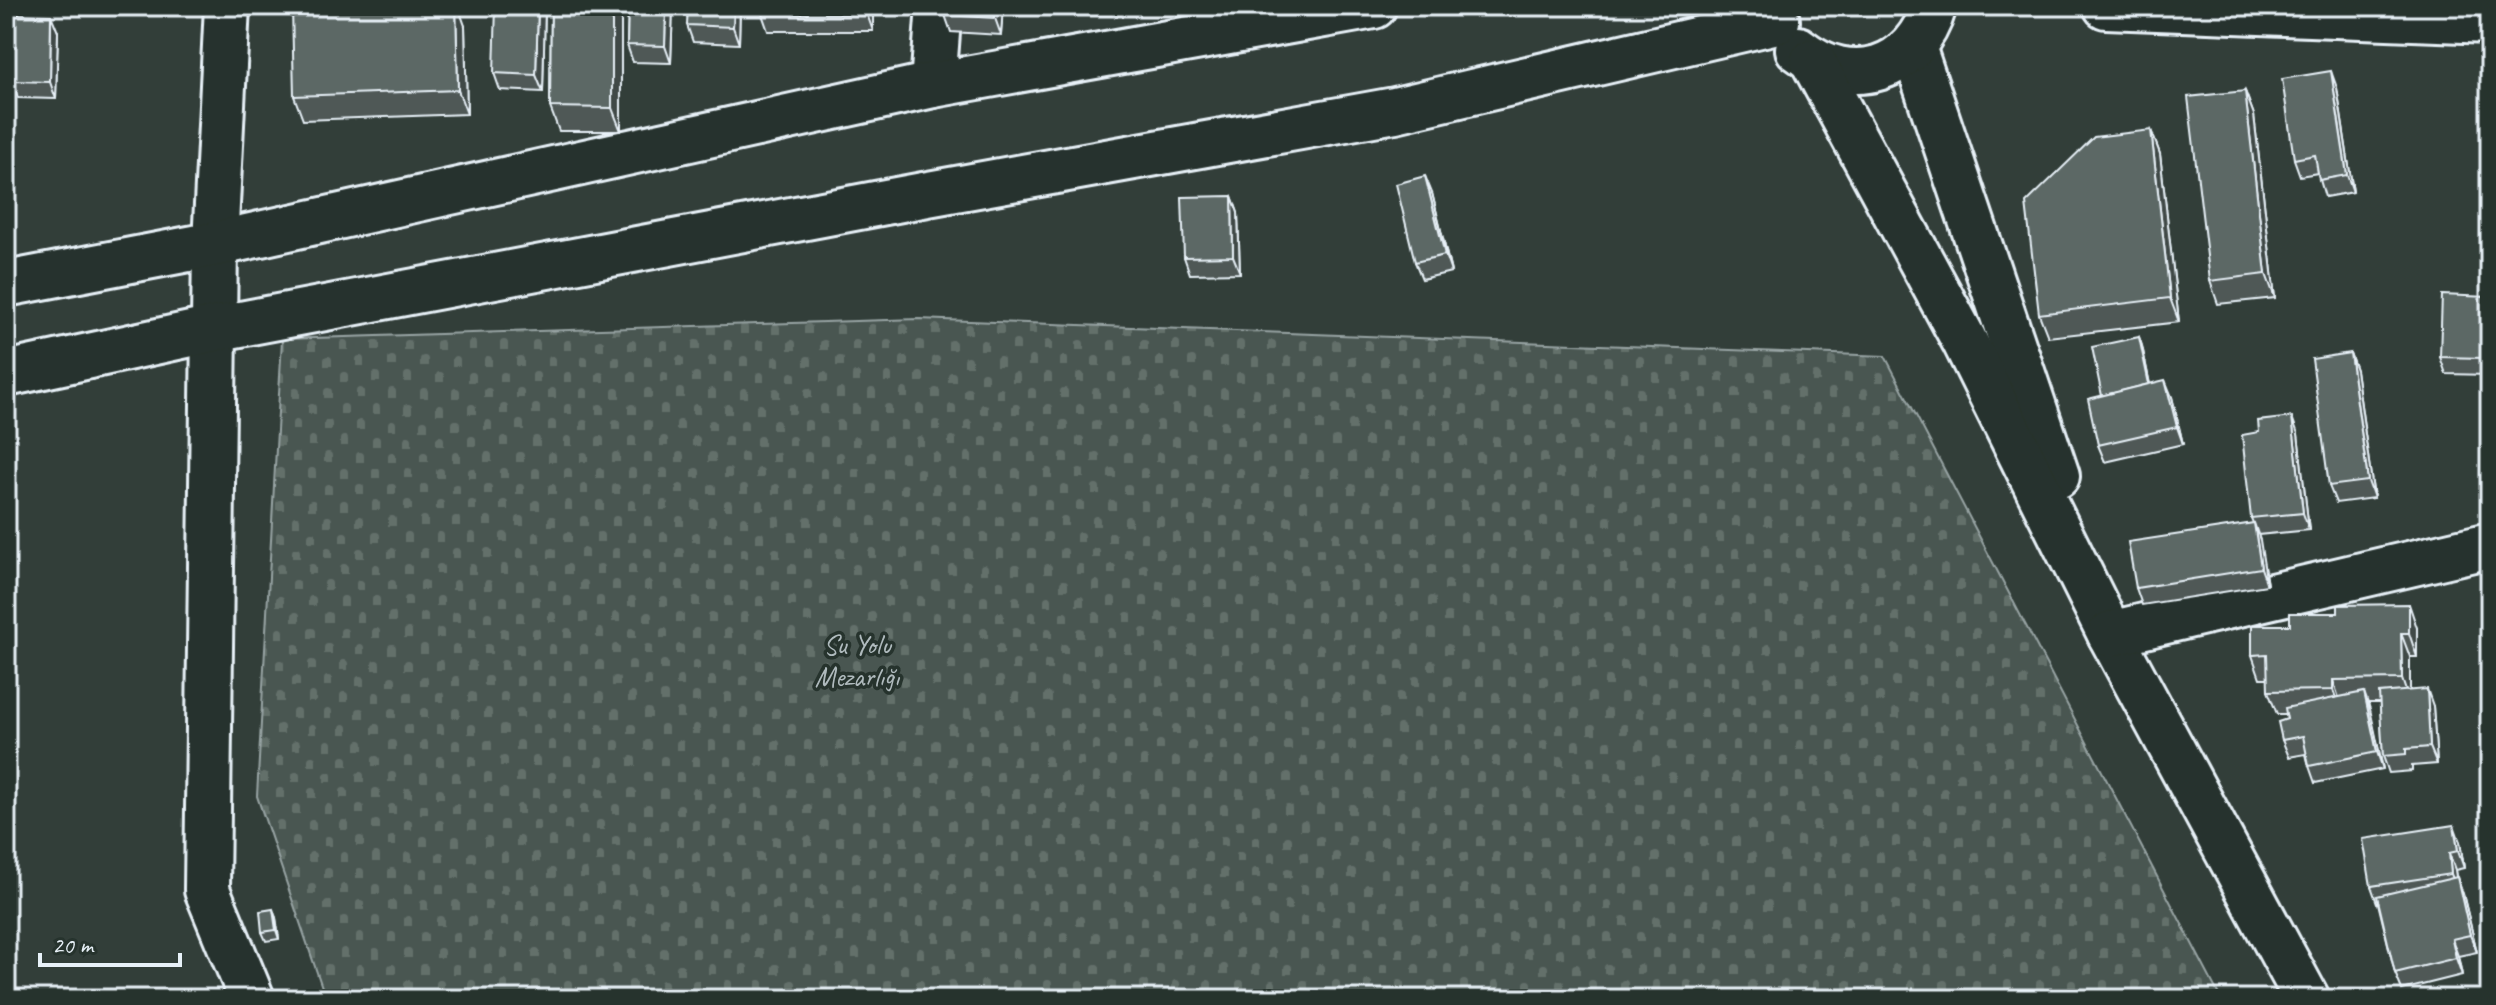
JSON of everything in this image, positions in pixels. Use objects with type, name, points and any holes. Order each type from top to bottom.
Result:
[{"type":"street","points":[[227,6],[215,244],[207,890],[252,999]]},
{"type":"street","points":[[933,85],[939,6]]},
{"type":"street","points":[[6,284],[215,244],[933,85],[1374,6]]},
{"type":"street","points":[[6,374],[214,329],[913,196],[1395,110],[1775,14],[1792,44],[1813,61],[1838,71],[1865,71],[1891,63],[1913,47],[1928,25],[1934,6]]},
{"type":"street","points":[[2106,6],[2490,21]]},
{"type":"street","points":[[1913,47],[2110,634]]},
{"type":"street","points":[[1813,61],[1964,340],[2110,634],[2307,999]]},
{"type":"street","points":[[2110,634],[2490,545]]},
{"type":"green space","name":"Su Yolu Mezarlığı","points":[[919,319],[1885,356],[2221,999],[326,999],[257,796],[282,339]]},
{"type":"building","points":[[456,6],[458,90],[294,96],[292,7]]},
{"type":"building","points":[[496,6],[538,6],[536,75],[494,73]]},
{"type":"building","points":[[551,6],[612,6],[612,108],[550,107]]},
{"type":"building","points":[[628,6],[666,6],[665,46],[627,45]]},
{"type":"building","points":[[688,6],[734,6],[733,27],[687,25]]},
{"type":"building","points":[[762,6],[867,6],[867,14],[762,14]]},
{"type":"building","points":[[946,6],[995,6],[995,18],[945,15]]},
{"type":"building","points":[[13,14],[51,15],[50,82],[12,81]]},
{"type":"building","points":[[2331,71],[2347,175],[2319,180],[2315,155],[2294,159],[2282,79]]},
{"type":"building","points":[[2245,91],[2266,274],[2210,281],[2188,97]]},
{"type":"building","points":[[2151,130],[2170,298],[2039,314],[2026,203],[2094,137]]},
{"type":"building","points":[[1425,176],[1445,255],[1415,262],[1396,184]]},
{"type":"building","points":[[1232,196],[1233,256],[1184,257],[1182,197]]},
{"type":"building","points":[[2442,295],[2488,297],[2485,358],[2440,357]]},
{"type":"building","points":[[2139,337],[2149,384],[2102,396],[2092,347]]},
{"type":"building","points":[[2350,353],[2368,481],[2329,486],[2312,359]]},
{"type":"building","points":[[2165,380],[2177,427],[2098,445],[2088,399]]},
{"type":"building","points":[[2292,417],[2303,513],[2251,518],[2242,435],[2259,432],[2258,421]]},
{"type":"building","points":[[2254,523],[2261,568],[2136,588],[2128,542]]},
{"type":"building","points":[[2409,604],[2409,633],[2401,633],[2402,679],[2333,680],[2333,690],[2268,691],[2267,654],[2252,655],[2252,625],[2290,625],[2290,613],[2338,613],[2338,605]]},
{"type":"building","points":[[2427,689],[2430,747],[2406,749],[2406,754],[2383,756],[2379,693]]},
{"type":"building","points":[[2364,692],[2377,752],[2309,766],[2303,736],[2282,740],[2278,722],[2287,719],[2285,708]]},
{"type":"building","points":[[2454,825],[2458,851],[2449,853],[2451,874],[2371,886],[2363,839]]},
{"type":"building","points":[[2457,877],[2470,935],[2452,939],[2456,958],[2395,973],[2377,896]]},
{"type":"building","points":[[273,909],[276,930],[262,932],[260,911]]}]
